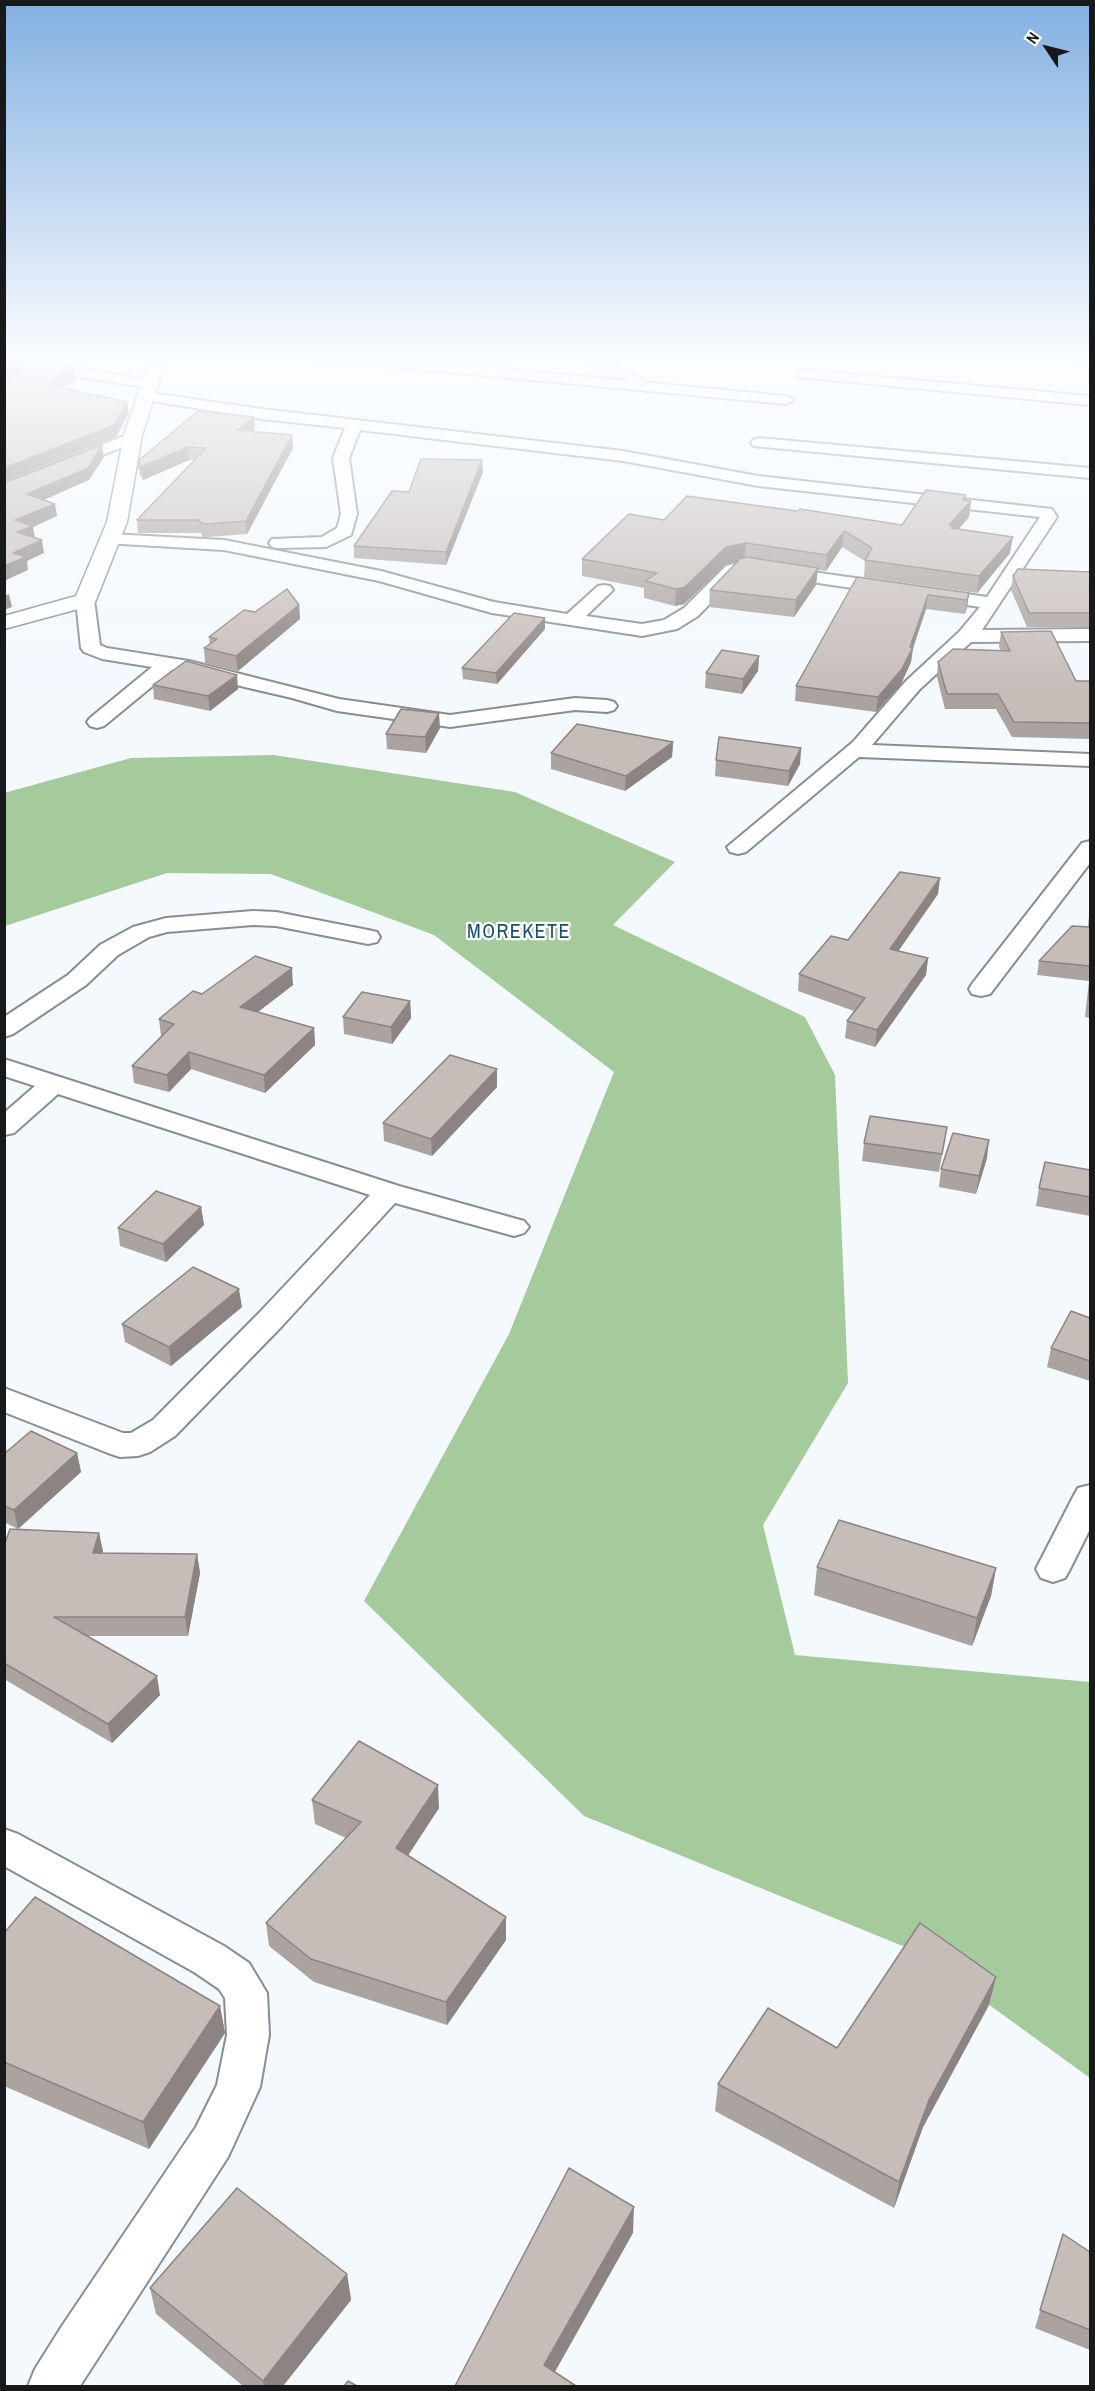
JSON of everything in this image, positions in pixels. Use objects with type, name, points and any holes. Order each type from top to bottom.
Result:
[{"type":"street","points":[[4,489],[58,468]]},
{"type":"street","points":[[127,468],[117,522],[85,600],[91,648],[102,653],[168,664],[298,693],[337,705],[416,718],[450,721],[575,704],[607,706]]},
{"type":"street","points":[[110,539],[224,545],[326,542],[345,531],[350,514],[343,468]]},
{"type":"street","points":[[686,468],[758,481],[1046,513],[1050,517],[966,636],[914,685],[854,751],[738,847]]},
{"type":"street","points":[[1026,468],[1090,472]]},
{"type":"street","points":[[224,545],[381,576],[492,607],[642,630],[670,625],[691,612],[732,570],[745,567],[991,603]]},
{"type":"street","points":[[571,620],[604,590]]},
{"type":"street","points":[[4,623],[85,600]]},
{"type":"street","points":[[966,636],[1090,635]]},
{"type":"street","points":[[97,722],[168,664]]},
{"type":"street","points":[[854,751],[1090,760]]},
{"type":"street","points":[[981,989],[1090,848]]},
{"type":"street","points":[[4,1029],[77,980],[109,950],[141,932],[166,925],[253,918],[368,937]]},
{"type":"street","points":[[4,1067],[389,1192],[514,1227]]},
{"type":"street","points":[[4,1127],[54,1084]]},
{"type":"street","points":[[4,1398],[120,1445],[138,1444],[164,1428],[271,1319],[389,1192]]},
{"type":"street","points":[[1053,1569],[1090,1497]]},
{"type":"street","points":[[4,1846],[209,1959],[234,1976],[246,1994],[248,2035],[238,2087],[212,2142],[52,2386]]},
{"type":"green space","points":[[274,755],[515,792],[675,862],[613,925],[805,1017],[835,1075],[848,1383],[763,1525],[795,1655],[1090,1682],[1090,2078],[915,1951],[584,1816],[364,1601],[509,1334],[614,1072],[434,935],[271,874],[167,873],[5,926],[4,793],[131,758]]},
{"type":"building","points":[[44,468],[88,468],[27,494],[55,504],[15,520],[33,526],[17,532],[42,540],[13,553],[26,557],[4,566],[4,483]]},
{"type":"building","points":[[187,468],[275,468],[246,521],[207,524],[199,520],[137,520]]},
{"type":"building","points":[[418,468],[479,468],[446,552],[354,546],[392,491],[409,492]]},
{"type":"building","points":[[926,490],[966,495],[963,500],[971,501],[949,525],[954,526],[951,528],[1013,537],[979,576],[865,560],[872,548],[844,531],[827,555],[746,543],[726,547],[685,587],[676,589],[645,581],[657,573],[582,559],[629,514],[664,520],[687,496],[797,511],[800,509],[902,525]]},
{"type":"building","points":[[746,557],[818,568],[796,600],[710,590],[740,559]]},
{"type":"building","points":[[1018,569],[1090,572],[1090,613],[1029,613],[1013,576]]},
{"type":"building","points":[[857,577],[969,593],[967,600],[928,595],[910,647],[913,647],[902,669],[878,697],[796,686]]},
{"type":"building","points":[[287,589],[299,605],[236,656],[204,648],[217,639],[209,637],[244,610],[255,612]]},
{"type":"building","points":[[514,613],[545,618],[496,673],[462,668]]},
{"type":"building","points":[[1051,631],[1076,681],[1090,681],[1090,723],[1014,722],[998,694],[947,694],[938,662],[953,649],[1010,651],[1001,632]]},
{"type":"building","points":[[722,650],[759,656],[743,679],[706,673]]},
{"type":"building","points":[[186,661],[237,675],[208,696],[153,685]]},
{"type":"building","points":[[401,709],[439,713],[425,737],[386,734]]},
{"type":"building","points":[[577,724],[673,742],[626,776],[551,753]]},
{"type":"building","points":[[719,737],[801,748],[789,771],[716,760]]},
{"type":"building","points":[[900,872],[940,878],[890,949],[928,958],[877,1030],[847,1021],[865,998],[799,974],[831,936],[848,940]]},
{"type":"building","points":[[1072,926],[1090,927],[1090,966],[1039,961]]},
{"type":"building","points":[[255,956],[292,968],[240,1007],[314,1028],[264,1075],[189,1052],[167,1075],[132,1066],[174,1024],[159,1019],[193,991],[202,994]]},
{"type":"building","points":[[362,992],[410,1001],[391,1027],[343,1017]]},
{"type":"building","points":[[450,1055],[497,1069],[431,1139],[383,1123]]},
{"type":"building","points":[[870,1116],[947,1127],[942,1154],[864,1143]]},
{"type":"building","points":[[953,1133],[989,1140],[979,1176],[941,1169]]},
{"type":"building","points":[[1045,1162],[1090,1170],[1090,1197],[1039,1188]]},
{"type":"building","points":[[156,1191],[201,1207],[163,1244],[118,1228]]},
{"type":"building","points":[[193,1267],[239,1289],[169,1347],[122,1324]]},
{"type":"building","points":[[1071,1311],[1090,1318],[1090,1361],[1051,1348]]},
{"type":"building","points":[[31,1431],[77,1453],[14,1510],[4,1506],[4,1454]]},
{"type":"building","points":[[839,1520],[996,1568],[977,1618],[817,1567]]},
{"type":"building","points":[[10,1529],[99,1533],[93,1553],[197,1554],[185,1617],[54,1617],[157,1676],[108,1724],[4,1663],[4,1546]]},
{"type":"building","points":[[359,1741],[438,1785],[396,1848],[506,1917],[446,2002],[311,1959],[266,1923],[361,1822],[312,1800]]},
{"type":"building","points":[[35,1897],[220,2006],[143,2122],[4,2062],[4,1933]]},
{"type":"building","points":[[920,1923],[996,1977],[929,2100],[899,2182],[718,2084],[768,2008],[837,2048]]},
{"type":"building","points":[[569,2168],[634,2207],[544,2365],[576,2386],[455,2386]]},
{"type":"building","points":[[237,2188],[347,2274],[263,2381],[150,2288]]},
{"type":"building","points":[[1063,2234],[1090,2252],[1090,2330],[1040,2310]]},
{"type":"building","points":[[348,2381],[357,2386],[344,2386]]},
{"type":"district","name":"MOREKETE","points":[[519,933]]}]
